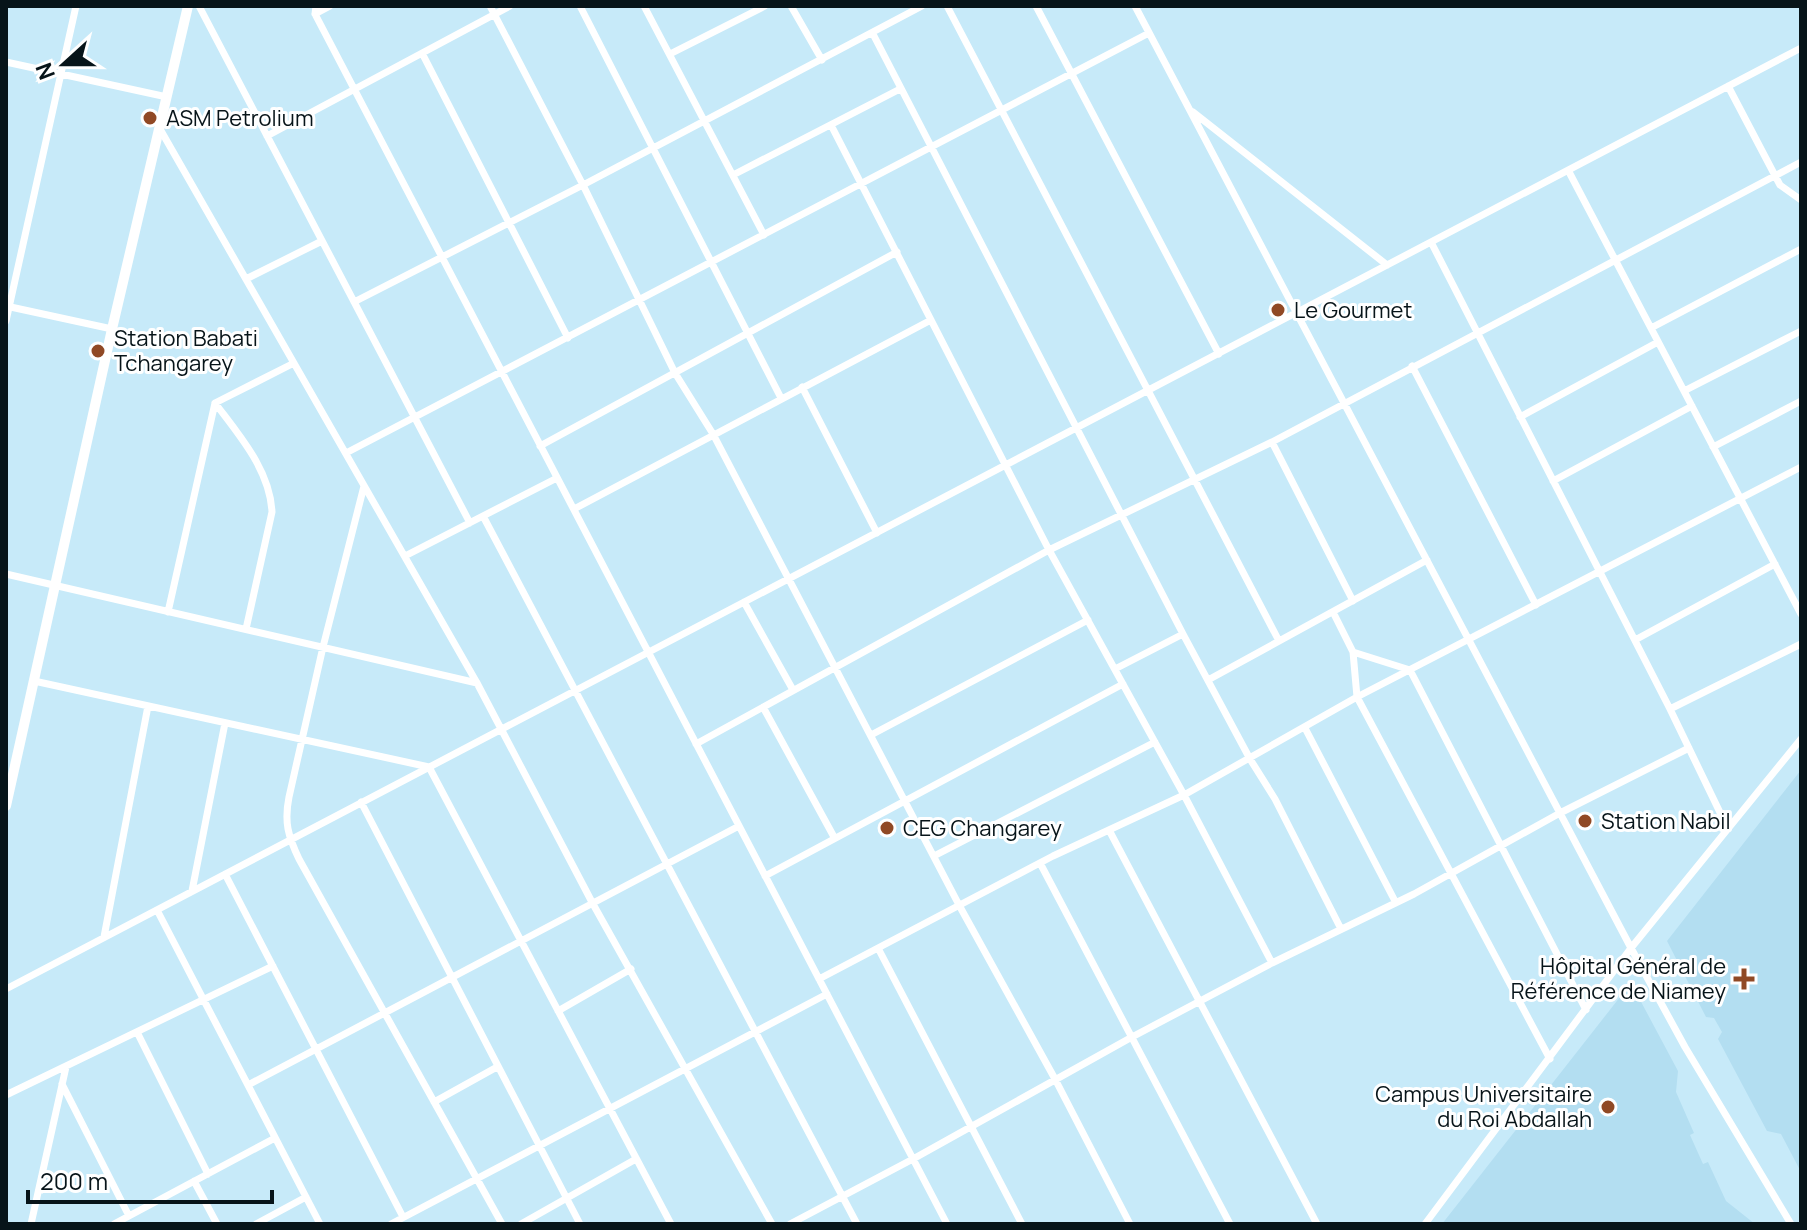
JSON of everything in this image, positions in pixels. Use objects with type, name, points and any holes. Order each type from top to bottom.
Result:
[{"type":"main road","points":[[6,806],[112,329],[188,6]]},
{"type":"street","points":[[6,321],[76,6]]},
{"type":"street","points":[[199,6],[470,523]]},
{"type":"street","points":[[330,6],[316,10],[354,89],[947,1224]]},
{"type":"street","points":[[490,6],[641,300],[675,373],[713,434],[790,578],[959,905],[1055,1079],[1130,1224]]},
{"type":"street","points":[[267,136],[510,6]]},
{"type":"street","points":[[580,6],[781,398]]},
{"type":"street","points":[[644,6],[764,235]]},
{"type":"street","points":[[670,54],[765,6]]},
{"type":"street","points":[[791,6],[822,60]]},
{"type":"street","points":[[354,302],[509,224],[922,6]]},
{"type":"street","points":[[947,6],[1279,641]]},
{"type":"street","points":[[1036,6],[1219,354]]},
{"type":"street","points":[[1135,6],[1631,948],[1685,1047],[1791,1224]]},
{"type":"street","points":[[346,453],[1149,33]]},
{"type":"street","points":[[873,34],[1183,634],[1275,799],[1341,929]]},
{"type":"street","points":[[6,989],[1801,48]]},
{"type":"street","points":[[422,53],[568,338]]},
{"type":"street","points":[[6,62],[167,97]]},
{"type":"street","points":[[1728,86],[1780,185],[1801,200]]},
{"type":"street","points":[[733,175],[900,89]]},
{"type":"street","points":[[1189,109],[1387,265]]},
{"type":"street","points":[[831,125],[1049,550],[1272,963]]},
{"type":"street","points":[[160,129],[477,683],[593,904],[772,1224]]},
{"type":"street","points":[[696,744],[1049,550],[1272,442],[1801,162]]},
{"type":"street","points":[[1568,170],[1801,614]]},
{"type":"street","points":[[246,279],[322,241]]},
{"type":"street","points":[[1431,242],[1670,709],[1728,829]]},
{"type":"street","points":[[1651,328],[1801,249]]},
{"type":"street","points":[[540,446],[897,252]]},
{"type":"street","points":[[8,307],[112,329]]},
{"type":"street","points":[[574,509],[931,320]]},
{"type":"street","points":[[1684,391],[1801,331]]},
{"type":"street","points":[[1520,417],[1658,342]]},
{"type":"street","points":[[215,403],[294,363]]},
{"type":"street","points":[[1412,366],[1536,605]]},
{"type":"street","points":[[802,387],[877,533]]},
{"type":"street","points":[[1713,447],[1801,401]]},
{"type":"street","points":[[168,612],[215,403]]},
{"type":"street","points":[[215,403],[250,452],[271,498],[272,512],[246,629]]},
{"type":"street","points":[[1553,481],[1692,406]]},
{"type":"street","points":[[1272,442],[1353,601]]},
{"type":"street","points":[[819,979],[1040,863],[1184,795],[1357,697],[1801,469]]},
{"type":"street","points":[[405,556],[557,478]]},
{"type":"street","points":[[364,486],[323,647],[285,819],[290,840],[502,1224]]},
{"type":"street","points":[[483,516],[857,1224]]},
{"type":"street","points":[[1208,680],[1427,560]]},
{"type":"street","points":[[1635,640],[1775,564]]},
{"type":"street","points":[[6,574],[477,683]]},
{"type":"street","points":[[744,602],[793,690]]},
{"type":"street","points":[[1333,612],[1353,652],[1357,697],[1550,1059]]},
{"type":"street","points":[[871,735],[1088,620]]},
{"type":"street","points":[[1115,669],[1183,634]]},
{"type":"street","points":[[1670,709],[1801,644]]},
{"type":"street","points":[[1353,652],[1410,670],[1586,1010]]},
{"type":"street","points":[[34,681],[429,767]]},
{"type":"street","points":[[765,876],[1123,684]]},
{"type":"street","points":[[104,937],[148,706]]},
{"type":"street","points":[[763,707],[834,837]]},
{"type":"street","points":[[192,891],[225,723]]},
{"type":"street","points":[[1305,728],[1396,903]]},
{"type":"street","points":[[1425,1224],[1631,948],[1801,739]]},
{"type":"street","points":[[934,856],[1155,742]]},
{"type":"street","points":[[790,1224],[1132,1037],[1272,963],[1396,903],[1560,813],[1689,748]]},
{"type":"street","points":[[429,767],[671,1224]]},
{"type":"street","points":[[361,802],[580,1224]]},
{"type":"street","points":[[248,1085],[739,826]]},
{"type":"street","points":[[1109,830],[1317,1224]]},
{"type":"street","points":[[1040,863],[1230,1224]]},
{"type":"street","points":[[225,874],[403,1217]]},
{"type":"street","points":[[157,910],[320,1224]]},
{"type":"street","points":[[878,948],[1022,1224]]},
{"type":"street","points":[[6,1095],[273,966]]},
{"type":"street","points":[[558,1011],[631,969]]},
{"type":"street","points":[[391,1224],[827,994]]},
{"type":"street","points":[[137,1032],[208,1174]]},
{"type":"street","points":[[31,1224],[66,1067]]},
{"type":"street","points":[[434,1102],[497,1067]]},
{"type":"street","points":[[62,1084],[129,1216]]},
{"type":"street","points":[[114,1224],[275,1138]]},
{"type":"street","points":[[521,1224],[636,1159]]},
{"type":"street","points":[[194,1181],[217,1224]]},
{"type":"street","points":[[256,1224],[306,1197]]},
{"type":"shaded area","name":"Hôpital Général de Référence de Niamey","points":[[1801,770],[1801,1172],[1781,1134],[1767,1131],[1718,1039],[1722,1032],[1714,1018],[1706,1017],[1667,941]]},
{"type":"shaded area","name":"Campus Universitaire du Roi Abdallah","points":[[1631,983],[1678,1071],[1676,1092],[1694,1133],[1690,1135],[1703,1164],[1708,1162],[1726,1201],[1755,1224],[1442,1224]]},
{"type":"place","name":"ASM Petrolium","points":[[150,118]]},
{"type":"place","name":"Le Gourmet","points":[[1278,310]]},
{"type":"place","name":"Station Babati Tchangarey","points":[[98,351]]},
{"type":"place","name":"Station Nabil","points":[[1585,821]]},
{"type":"place","name":"CEG Changarey","points":[[887,828]]},
{"type":"place","name":"Hôpital Général de Référence de Niamey","points":[[1744,979]]},
{"type":"place","name":"Campus Universitaire du Roi Abdallah","points":[[1608,1107]]}]
